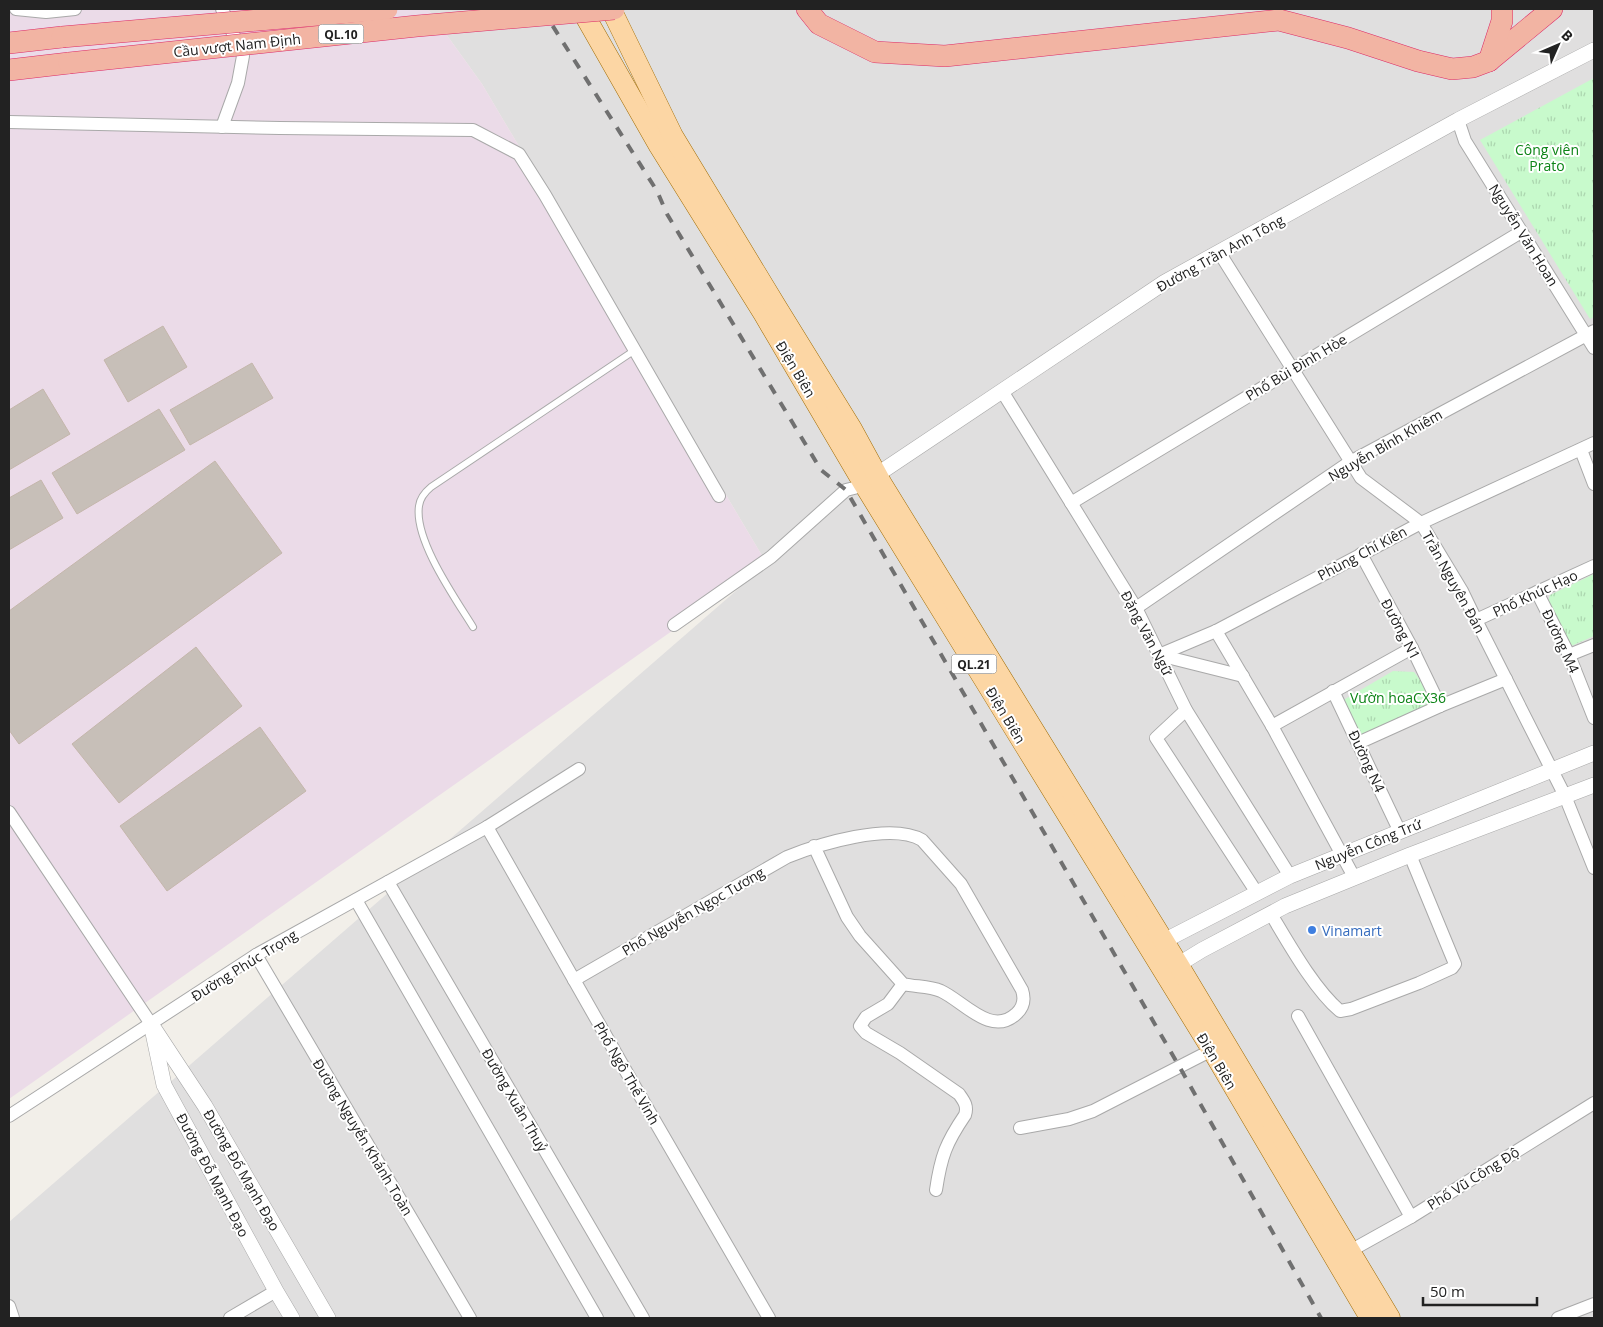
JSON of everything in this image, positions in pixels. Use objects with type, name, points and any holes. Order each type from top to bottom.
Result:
[{"type":"highway","name":"Cầu vượt Nam Định","points":[[9,43],[387,9]]},
{"type":"highway","name":"Cầu vượt Nam Định","points":[[9,70],[417,26],[612,9]]},
{"type":"highway","points":[[807,9],[819,24],[875,52],[945,56],[1278,20],[1348,38],[1418,61],[1452,69],[1473,67],[1489,62],[1552,9]]},
{"type":"highway","points":[[1489,62],[1502,21],[1502,9]]},
{"type":"main road","name":"Điện Biên","points":[[581,9],[659,146],[763,313],[870,479],[1156,945],[1350,1251],[1390,1318]]},
{"type":"main road","name":"Điện Biên","points":[[612,9],[673,136],[852,429],[870,479]]},
{"type":"main road","name":"Điện Biên","points":[[1171,969],[1212,1050],[1370,1318]]},
{"type":"street","points":[[16,9],[46,12],[75,9]]},
{"type":"street","points":[[222,9],[243,56],[238,83],[222,127]]},
{"type":"street","name":"Đường Trần Anh Tông","points":[[870,479],[1165,282],[1458,120],[1594,50]]},
{"type":"street","name":"Nguyễn Văn Hoan","points":[[1458,120],[1465,141],[1521,232],[1590,333],[1594,348]]},
{"type":"street","points":[[9,122],[473,130],[519,154],[545,195],[719,496]]},
{"type":"street","name":"Phố Bùi Đình Hòe","points":[[1071,503],[1521,232]]},
{"type":"street","name":"Trần Nguyên Đán","points":[[1219,252],[1361,478],[1420,523],[1462,591],[1565,796],[1594,868]]},
{"type":"street","name":"Nguyễn Bỉnh Khiêm","points":[[1136,608],[1350,462],[1590,333]]},
{"type":"street","name":"Đặng Văn Ngữ","points":[[1002,391],[1136,608],[1186,710],[1290,876]]},
{"type":"street","name":"Phùng Chí Kiên","points":[[1159,655],[1216,631],[1420,523],[1594,443]]},
{"type":"street","points":[[1581,450],[1594,484]]},
{"type":"street","points":[[674,625],[771,557],[846,490],[858,487],[870,479]]},
{"type":"street","name":"Đường N1","points":[[1361,554],[1412,648],[1440,706]]},
{"type":"street","name":"Phố Khúc Hạo","points":[[1476,620],[1594,566]]},
{"type":"street","name":"Đường M4","points":[[1538,592],[1569,656],[1594,718]]},
{"type":"street","points":[[1216,631],[1272,726],[1354,877]]},
{"type":"street","points":[[1569,656],[1594,645]]},
{"type":"street","points":[[1272,726],[1412,648]]},
{"type":"street","points":[[1159,655],[1243,676]]},
{"type":"street","points":[[1358,743],[1506,679]]},
{"type":"street","name":"Đường N4","points":[[1333,692],[1400,832]]},
{"type":"street","points":[[1186,710],[1156,738],[1257,893]]},
{"type":"street","name":"Nguyễn Công Trứ","points":[[1156,945],[1290,876],[1594,753]]},
{"type":"street","name":"Đường Phúc Trọng","points":[[9,1116],[256,955],[487,827],[579,769]]},
{"type":"street","name":"Nguyễn Công Trứ","points":[[1171,969],[1285,906],[1410,855],[1594,785]]},
{"type":"street","points":[[9,812],[151,1024]]},
{"type":"street","name":"Phố Ngô Thế Vinh","points":[[487,827],[770,1318]]},
{"type":"street","name":"Phố Nguyễn Ngọc Tương","points":[[574,980],[787,857],[814,846],[854,837],[901,833],[922,840],[960,884],[1022,990],[1023,1005],[1017,1014],[1008,1020],[996,1021],[980,1018],[962,1003],[941,991],[928,987],[903,984]]},
{"type":"street","points":[[814,846],[848,917],[860,936],[903,984],[888,1004],[866,1017],[860,1026],[866,1033],[900,1053],[959,1094],[965,1101],[966,1115],[945,1147],[936,1190]]},
{"type":"street","points":[[1271,914],[1304,967],[1331,1003],[1340,1010],[1351,1009],[1419,984],[1452,968],[1455,964],[1410,855]]},
{"type":"street","name":"Đường Xuân Thuỷ","points":[[388,882],[643,1318]]},
{"type":"street","points":[[356,900],[597,1318]]},
{"type":"street","name":"Đường Nguyễn Khánh Toàn","points":[[256,955],[470,1318]]},
{"type":"street","points":[[1298,1016],[1411,1217]]},
{"type":"street","name":"Đường Đỗ Mạnh Đạo","points":[[151,1024],[164,1085],[292,1318]]},
{"type":"street","name":"Đường Đố Mạnh Đạo","points":[[151,1024],[205,1106],[328,1318]]},
{"type":"street","points":[[1020,1128],[1069,1119],[1094,1110],[1212,1050]]},
{"type":"street","name":"Phố Vũ Công Độ","points":[[1350,1251],[1411,1217],[1594,1103]]},
{"type":"street","points":[[230,1318],[276,1291]]},
{"type":"street","points":[[1558,1318],[1594,1304]]},
{"type":"street","points":[[9,1306],[13,1318]]},
{"type":"lane","points":[[473,627],[436,566],[421,530],[419,504],[423,494],[635,350]]},
{"type":"shaded area","points":[[9,9],[428,9],[482,84],[767,564],[9,1099]]},
{"type":"shaded area","points":[[428,9],[1594,9],[1594,1318],[9,1318],[9,1222],[767,564],[482,84]]},
{"type":"green space","name":"Công viên Prato","points":[[1594,78],[1594,317],[1590,319],[1480,140]]},
{"type":"green space","points":[[1594,574],[1594,636],[1569,647],[1547,606],[1550,595]]},
{"type":"green space","name":"Vườn hoaCX36","points":[[1393,671],[1414,672],[1440,706],[1358,743],[1340,702]]},
{"type":"building","points":[[163,326],[187,367],[128,402],[104,360]]},
{"type":"building","points":[[252,363],[273,398],[190,445],[170,410]]},
{"type":"building","points":[[43,389],[70,434],[9,470],[9,410]]},
{"type":"building","points":[[159,409],[185,450],[77,514],[52,473]]},
{"type":"building","points":[[215,461],[282,553],[19,744],[9,730],[9,611]]},
{"type":"building","points":[[41,480],[63,518],[9,550],[9,498]]},
{"type":"building","points":[[196,647],[242,706],[119,803],[72,744]]},
{"type":"building","points":[[260,727],[306,791],[167,891],[120,826]]},
{"type":"railway","points":[[542,9],[657,191],[667,214],[821,470],[846,490],[1179,1066],[1321,1318]]},
{"type":"place","name":"Vinamart","points":[[1312,930]]}]
